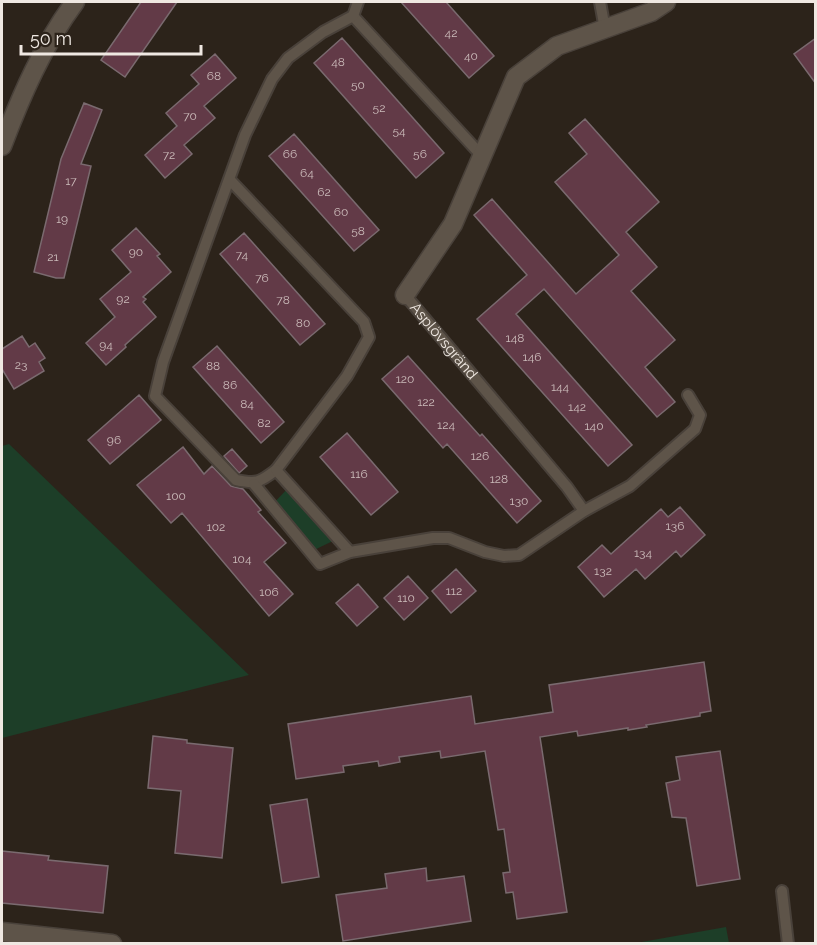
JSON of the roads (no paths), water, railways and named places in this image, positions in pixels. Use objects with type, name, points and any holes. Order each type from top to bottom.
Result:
[{"type":"street","points":[[2,146],[20,100],[46,47],[75,2]]},
{"type":"street","name":"Asplövsgränd","points":[[405,295],[453,224],[516,77],[557,46],[651,12],[666,2]]},
{"type":"street","points":[[2,932],[112,944]]},
{"type":"lane","points":[[230,180],[364,322],[369,337],[347,376],[276,470],[264,480],[254,484],[236,480],[154,396],[163,362],[245,135],[272,79],[288,58],[297,51],[323,32],[353,16],[358,2]]},
{"type":"lane","points":[[600,2],[605,29]]},
{"type":"lane","points":[[353,16],[482,156]]},
{"type":"lane","name":"Asplövsgränd","points":[[405,295],[567,487],[584,511]]},
{"type":"lane","points":[[254,484],[320,564],[350,552],[433,538],[449,538],[485,552],[504,556],[519,555],[584,511],[630,486],[695,429],[700,415],[688,395]]},
{"type":"lane","points":[[276,470],[350,552]]},
{"type":"lane","points":[[782,891],[788,944]]}]
